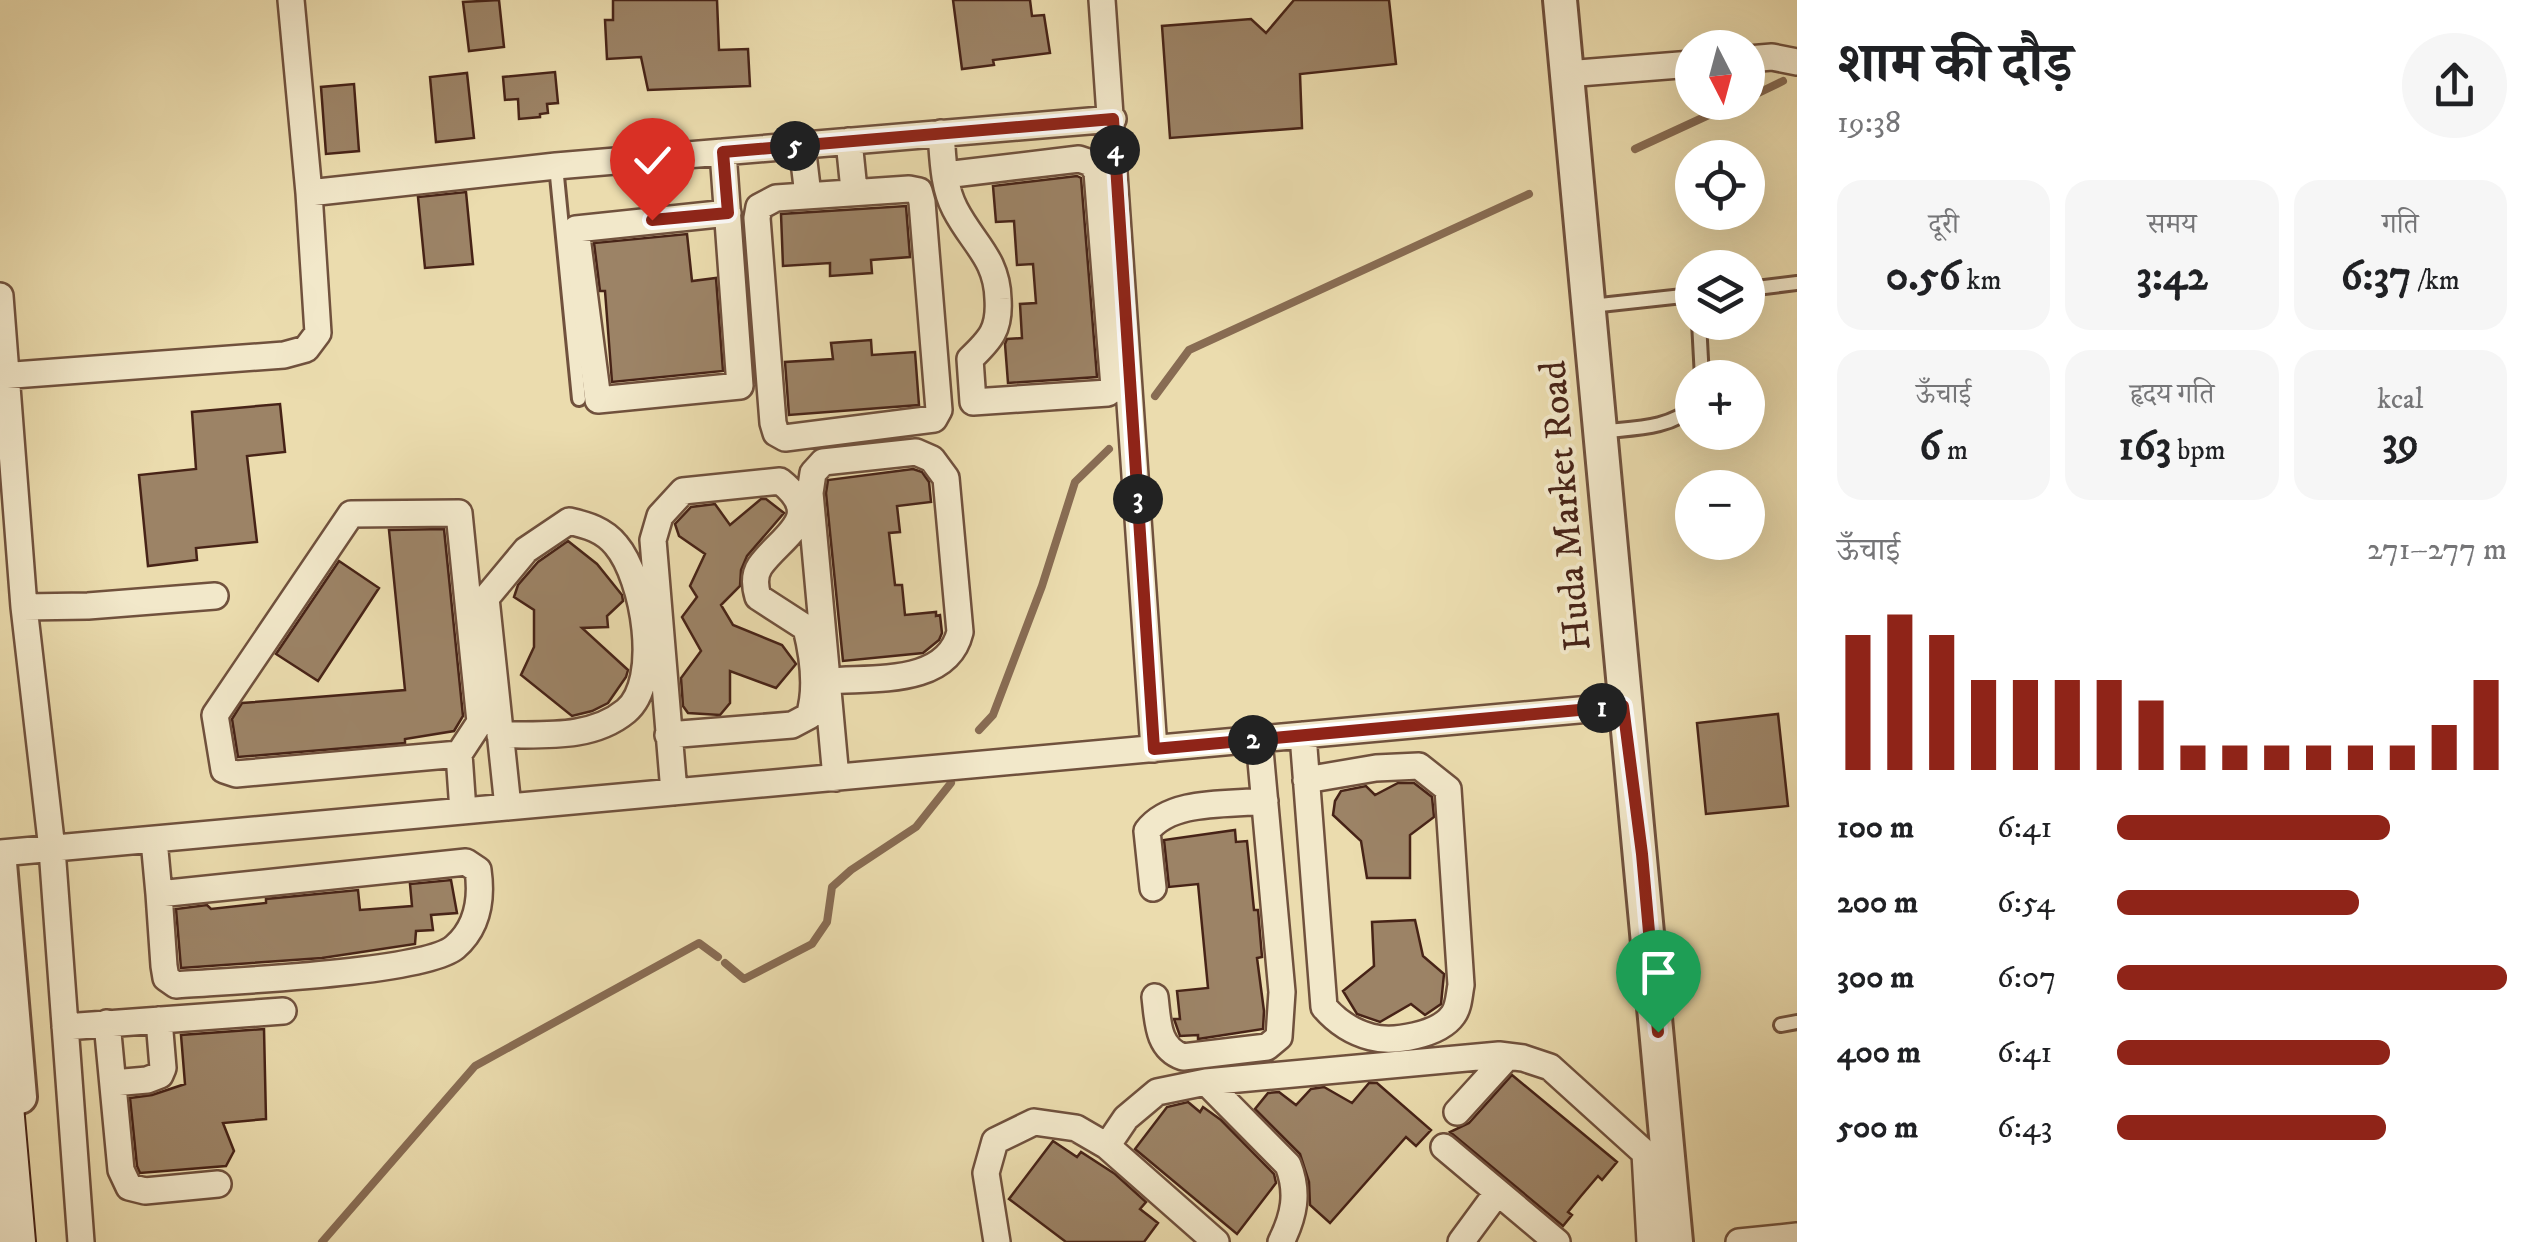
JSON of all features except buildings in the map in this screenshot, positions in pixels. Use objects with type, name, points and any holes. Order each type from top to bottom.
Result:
[{"type":"main road","points":[[0,1061],[16,1242]]},
{"type":"street","points":[[3,376],[284,355],[306,349],[318,333],[291,0]]},
{"type":"street","points":[[1102,0],[1154,749]]},
{"type":"street","name":"Huda Market Road","points":[[1560,0],[1597,432],[1623,706],[1642,854],[1676,1242]]},
{"type":"street","points":[[1765,58],[1797,62]]},
{"type":"street","points":[[1566,74],[1675,65]]},
{"type":"street","points":[[309,193],[556,166],[1113,119]]},
{"type":"street","points":[[941,133],[944,176],[956,209],[988,258],[998,285],[1000,320],[988,341],[970,359],[972,402],[1108,394],[1114,387],[1097,172],[1091,163],[1080,159],[944,176]]},
{"type":"street","points":[[848,141],[854,190]]},
{"type":"street","points":[[802,145],[808,195]]},
{"type":"street","points":[[723,152],[728,213],[740,386],[598,400],[576,228],[728,213]]},
{"type":"street","points":[[854,190],[919,190],[938,410],[934,419],[911,424],[785,438],[776,433],[773,423],[759,206],[769,201],[854,190]]},
{"type":"street","points":[[0,296],[3,376],[24,607],[52,849],[81,1242]]},
{"type":"street","points":[[829,681],[924,672],[944,660],[957,645],[960,632],[946,478],[932,459],[916,452],[823,462],[813,473],[810,493],[836,778]]},
{"type":"street","points":[[668,735],[792,725],[809,716],[813,703],[812,664],[806,628],[758,598],[754,584],[759,567],[797,526],[802,510],[794,492],[780,481],[683,491],[660,516],[653,540],[668,735],[674,792]]},
{"type":"street","points":[[459,754],[236,774],[224,770],[215,715],[351,514],[459,513],[480,722],[459,754],[463,812]]},
{"type":"street","points":[[500,735],[592,731],[625,712],[641,695],[645,650],[642,605],[634,574],[616,544],[592,526],[569,521],[526,550],[486,598],[500,735],[508,808]]},
{"type":"street","points":[[24,607],[215,596]]},
{"type":"street","points":[[0,854],[1623,706]]},
{"type":"street","points":[[1303,735],[1306,780],[1324,1007],[1337,1022],[1373,1038],[1429,1034],[1441,1028],[1456,1012],[1461,984],[1448,788],[1419,766],[1376,768],[1306,780]]},
{"type":"street","points":[[1156,997],[1159,1034],[1172,1053],[1183,1057],[1267,1048],[1279,1037],[1282,992],[1258,739]]},
{"type":"street","points":[[1153,888],[1147,831],[1156,818],[1171,811],[1265,801]]},
{"type":"street","points":[[154,840],[164,966],[166,978],[176,986],[435,958],[455,947],[474,924],[480,885],[478,870],[466,862],[159,894]]},
{"type":"street","points":[[0,863],[33,1242]]},
{"type":"street","points":[[65,1027],[283,1011]]},
{"type":"street","points":[[113,1082],[148,1080],[160,1074],[163,1068],[159,1020]]},
{"type":"street","points":[[107,1023],[122,1170],[130,1187],[145,1191],[218,1184]]},
{"type":"street","points":[[1457,1112],[1508,1056]]},
{"type":"street","points":[[1107,1146],[1126,1118],[1157,1092],[1206,1082],[1508,1056],[1550,1067],[1645,1153],[1650,1242]]},
{"type":"street","points":[[1206,1082],[1288,1165],[1294,1178],[1295,1199],[1291,1221],[1281,1242]]},
{"type":"street","points":[[1000,1239],[986,1172],[995,1141],[1034,1122],[1076,1128],[1107,1146],[1200,1237]]},
{"type":"street","points":[[1444,1148],[1557,1242]]},
{"type":"street","points":[[1462,1242],[1497,1193]]},
{"type":"street","points":[[1739,1242],[1797,1236]]},
{"type":"lane","points":[[556,166],[579,399]]},
{"type":"lane","points":[[1765,286],[1797,283]]},
{"type":"lane","points":[[1586,306],[1675,296]]},
{"type":"lane","points":[[1597,432],[1654,425],[1675,418]]},
{"type":"lane","points":[[1781,1025],[1797,1022]]},
{"type":"waterway","points":[[1765,90],[1783,81]]},
{"type":"waterway","points":[[1635,149],[1698,120]]},
{"type":"waterway","points":[[1155,396],[1189,350],[1529,194]]},
{"type":"waterway","points":[[979,730],[993,715],[1042,586],[1075,482],[1109,449]]},
{"type":"waterway","points":[[725,963],[744,979],[812,944],[827,922],[832,887],[916,827],[951,783]]},
{"type":"waterway","points":[[322,1242],[475,1066],[699,943],[718,957]]},
{"type":"route","points":[[652,220],[728,213],[723,152],[1113,119],[1154,749],[1623,706],[1642,854],[1658,1032]]}]
